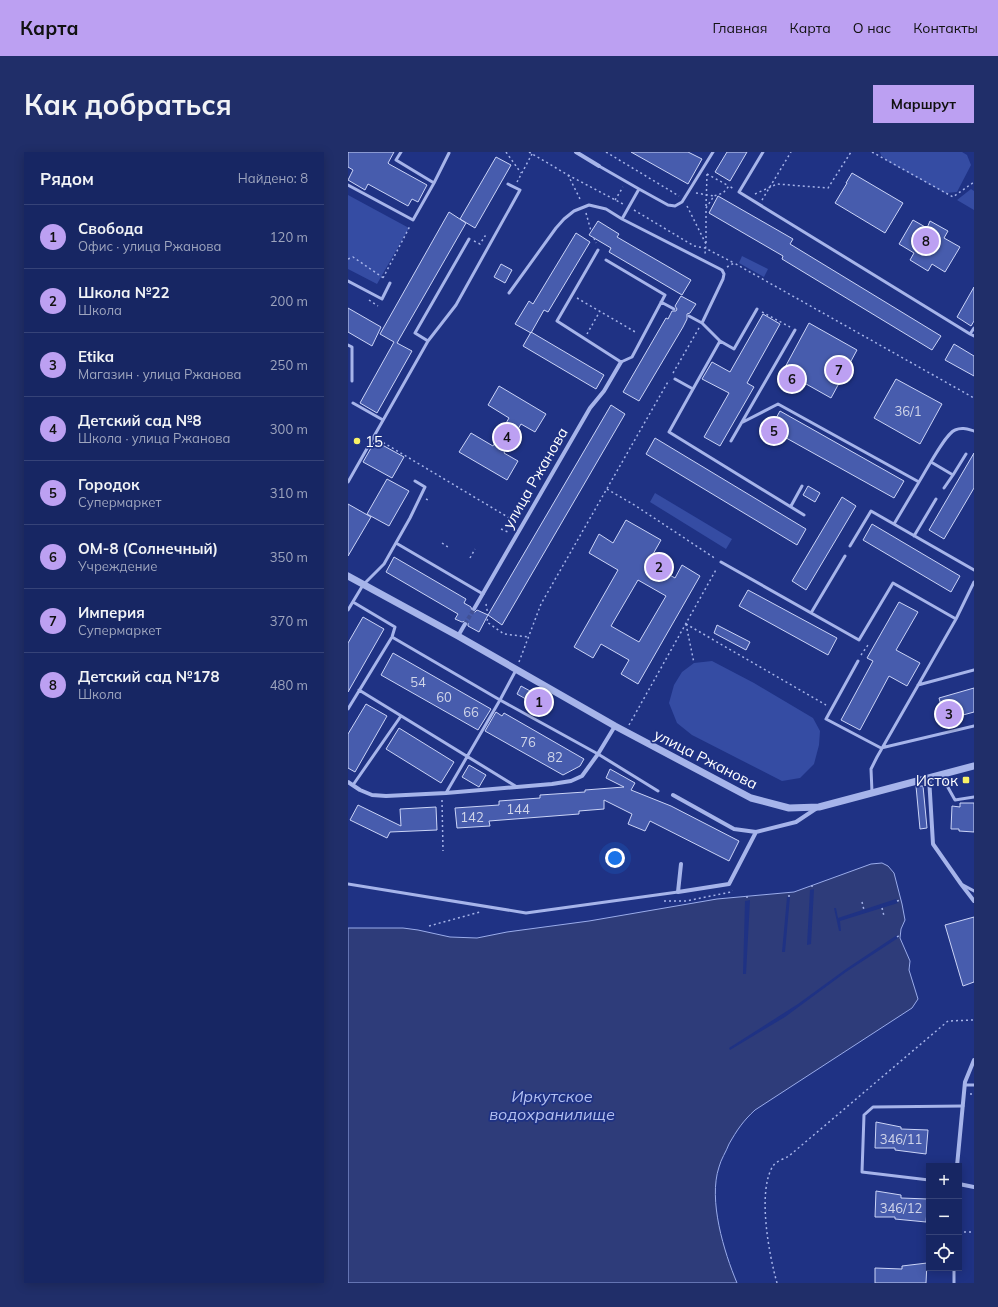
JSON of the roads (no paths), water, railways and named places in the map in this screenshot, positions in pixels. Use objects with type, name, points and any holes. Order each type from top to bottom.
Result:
[{"type":"street","points":[[576,152],[598,166]]},
{"type":"street","name":"улица Ржанова","points":[[474,609],[590,408],[604,391],[621,362]]},
{"type":"street","name":"улица Ржанова","points":[[348,576],[458,636],[625,732],[751,798],[789,808],[819,807],[974,766]]},
{"type":"street","points":[[458,636],[465,624]]},
{"type":"street","points":[[348,782],[372,795],[446,793],[571,781],[582,776],[598,754],[615,726]]},
{"type":"street","points":[[929,777],[934,844],[961,884],[974,900]]},
{"type":"street","points":[[673,795],[734,829],[756,832],[796,822],[819,807]]},
{"type":"street","points":[[681,864],[678,892],[729,884],[756,832]]},
{"type":"street","points":[[957,1163],[964,1085],[974,1060]]},
{"type":"street","points":[[962,1185],[974,1187]]},
{"type":"lane","points":[[400,152],[396,160],[434,183]]},
{"type":"lane","points":[[348,185],[413,220],[434,183],[448,152]]},
{"type":"lane","points":[[598,166],[668,205],[675,206],[684,199],[712,152]]},
{"type":"lane","points":[[763,152],[740,192],[974,336]]},
{"type":"lane","points":[[348,482],[428,341],[456,305],[520,190],[508,184]]},
{"type":"lane","points":[[622,219],[639,189]]},
{"type":"lane","points":[[509,293],[564,219],[574,211],[589,205],[606,209],[622,219],[722,270],[724,274],[723,279],[702,323]]},
{"type":"lane","points":[[428,341],[415,333],[469,239]]},
{"type":"lane","points":[[598,250],[557,321],[621,362],[632,357],[665,294],[606,260]]},
{"type":"lane","points":[[348,281],[382,299],[390,283]]},
{"type":"lane","points":[[661,302],[674,309]]},
{"type":"lane","points":[[688,316],[702,323],[720,341],[734,349],[758,309]]},
{"type":"lane","points":[[970,334],[974,328]]},
{"type":"lane","points":[[731,441],[795,330]]},
{"type":"lane","points":[[720,341],[669,432],[804,515]]},
{"type":"lane","points":[[348,345],[352,347],[352,381]]},
{"type":"lane","points":[[675,379],[693,389]]},
{"type":"lane","points":[[353,403],[383,420]]},
{"type":"lane","points":[[743,422],[778,404],[919,482]]},
{"type":"lane","points":[[894,524],[947,436],[954,430],[965,428],[974,431]]},
{"type":"lane","points":[[944,488],[966,454]]},
{"type":"lane","points":[[931,462],[953,475]]},
{"type":"lane","points":[[348,610],[363,585],[384,564],[410,518],[425,487],[415,481]]},
{"type":"lane","points":[[791,506],[802,486]]},
{"type":"lane","points":[[914,536],[936,499]]},
{"type":"lane","points":[[850,546],[871,512],[974,570]]},
{"type":"lane","points":[[396,543],[483,594]]},
{"type":"lane","points":[[811,613],[845,556]]},
{"type":"lane","points":[[721,562],[859,640],[893,583],[956,619]]},
{"type":"lane","points":[[872,794],[871,770],[881,748],[956,619],[974,582]]},
{"type":"lane","points":[[348,709],[392,637],[395,627],[353,602]]},
{"type":"lane","points":[[392,637],[500,700],[598,754],[658,791]]},
{"type":"lane","points":[[858,661],[826,719],[881,748],[974,726]]},
{"type":"lane","points":[[446,793],[516,670]]},
{"type":"lane","points":[[918,685],[974,670]]},
{"type":"lane","points":[[359,690],[517,787]]},
{"type":"lane","points":[[353,785],[401,716]]},
{"type":"lane","points":[[941,775],[955,800],[974,797]]},
{"type":"lane","points":[[348,884],[526,914],[678,892]]},
{"type":"lane","points":[[961,884],[974,891]]},
{"type":"lane","points":[[964,1085],[974,1085]]},
{"type":"lane","points":[[926,1180],[862,1172],[864,1115],[873,1107],[963,1106]]},
{"type":"lane","points":[[954,1271],[954,1283]]},
{"type":"water","name":"Иркутское водохранилище","points":[[882,863],[888,866],[894,873],[905,920],[901,929],[900,938],[910,961],[909,970],[918,999],[912,1008],[755,1110],[735,1134],[720,1164],[716,1180],[715,1195],[719,1226],[727,1256],[737,1283],[348,1283],[348,928],[403,928],[450,937],[477,938],[717,899],[794,892],[871,864]]},
{"type":"tunnel","points":[[465,624],[474,609]]},
{"type":"place","name":"Детский сад №178","points":[[926,241]]},
{"type":"place","name":"Империя","points":[[839,370]]},
{"type":"place","name":"ОМ-8 (Солнечный)","points":[[792,379]]},
{"type":"place","name":"Городок","points":[[774,431]]},
{"type":"place","name":"Детский сад №8","points":[[507,437]]},
{"type":"place","name":"15","points":[[357,441]]},
{"type":"place","name":"Школа №22","points":[[659,567]]},
{"type":"place","name":"Свобода","points":[[539,702]]},
{"type":"place","name":"Etika","points":[[949,714]]},
{"type":"place","name":"Исток","points":[[966,780]]}]
